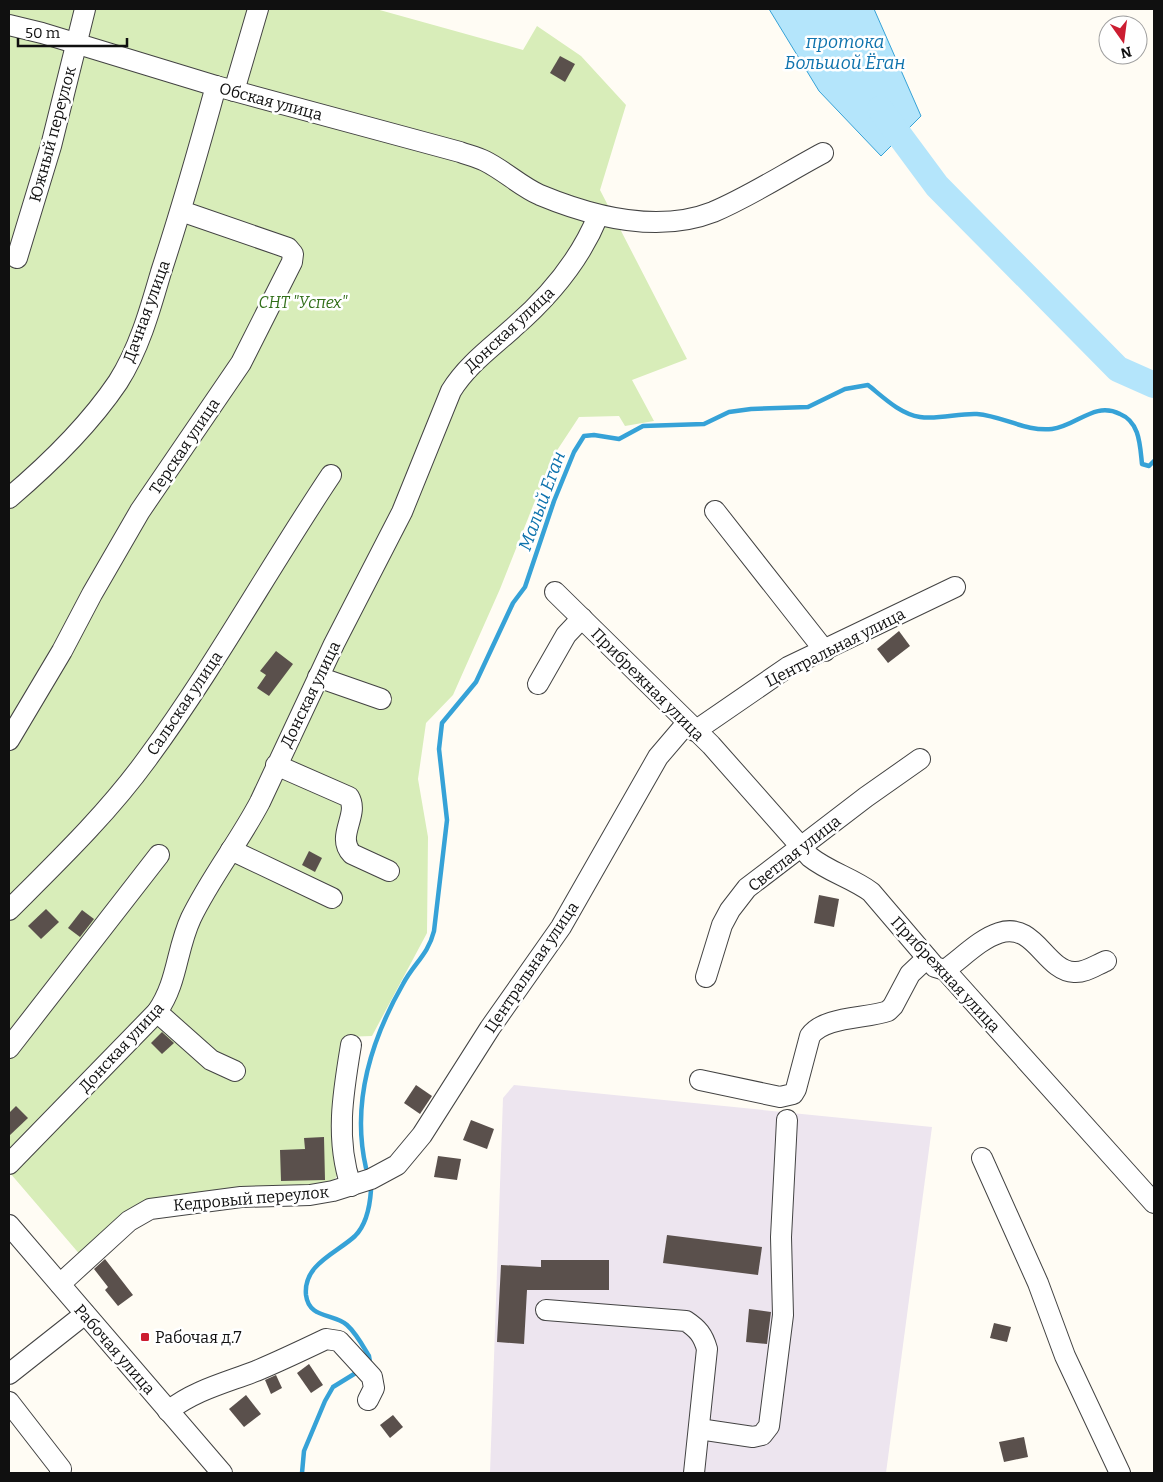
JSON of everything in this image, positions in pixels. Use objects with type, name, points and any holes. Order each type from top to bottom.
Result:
[{"type":"street","name":"Южный переулок","points":[[17,258],[51,146],[75,43],[86,9]]},
{"type":"street","name":"Дачная улица","points":[[9,498],[60,450],[118,382],[144,326],[181,211],[225,88],[258,9]]},
{"type":"street","name":"Обская улица","points":[[9,25],[225,88],[460,152],[485,160],[528,189],[598,216],[629,221],[689,219],[712,212],[738,200],[823,153]]},
{"type":"street","name":"Терская улица","points":[[9,740],[62,651],[92,594],[140,511],[241,363],[292,262],[293,254],[288,248],[181,211]]},
{"type":"street","name":"Донская улица","points":[[9,1164],[158,1012],[168,997],[174,982],[190,920],[210,883],[247,826],[318,677],[402,512],[451,391],[460,375],[552,290],[577,259],[598,216]]},
{"type":"street","name":"Сальская улица","points":[[9,910],[66,854],[146,760],[194,692],[289,536],[331,475]]},
{"type":"street","points":[[715,511],[824,651]]},
{"type":"street","name":"Центральная улица","points":[[350,1186],[385,1173],[397,1165],[418,1140],[490,1028],[561,927],[658,757],[691,727],[788,667],[955,587]]},
{"type":"street","name":"Прибрежная улица","points":[[555,592],[691,727],[802,847],[826,869],[859,883],[871,892],[927,958],[939,970],[945,970],[1154,1203]]},
{"type":"street","points":[[538,684],[566,635],[582,618]]},
{"type":"street","points":[[318,677],[381,699]]},
{"type":"street","name":"Светлая улица","points":[[706,977],[722,925],[738,898],[747,888],[858,802],[920,759]]},
{"type":"street","points":[[276,766],[349,797],[352,806],[345,837],[348,850],[352,854],[389,871]]},
{"type":"street","points":[[231,850],[332,898]]},
{"type":"street","points":[[9,1048],[159,855]]},
{"type":"street","points":[[945,970],[990,936],[1011,931],[1035,942],[1064,970],[1074,972],[1085,970],[1106,961]]},
{"type":"street","points":[[700,1080],[780,1097],[793,1094],[810,1036],[814,1030],[826,1024],[888,1012],[910,974],[927,958]]},
{"type":"street","points":[[158,1012],[211,1060],[235,1071]]},
{"type":"street","points":[[350,1186],[343,1162],[341,1143],[344,1090],[351,1045]]},
{"type":"street","points":[[699,1430],[753,1438],[762,1435],[769,1426],[783,1315],[781,1237],[787,1120]]},
{"type":"street","points":[[982,1158],[1038,1283],[1065,1356],[1120,1473]]},
{"type":"street","name":"Кедровый переулок","points":[[60,1284],[129,1221],[150,1209],[241,1197],[310,1195],[350,1186]]},
{"type":"street","name":"Рабочая улица","points":[[9,1225],[222,1473]]},
{"type":"street","points":[[546,1310],[686,1321],[696,1328],[703,1336],[707,1349],[694,1473]]},
{"type":"street","points":[[9,1374],[85,1314]]},
{"type":"street","points":[[168,1411],[192,1394],[256,1371],[326,1340],[334,1339],[339,1340],[369,1371],[374,1388],[368,1400]]},
{"type":"street","points":[[9,1402],[61,1469],[60,1473]]},
{"type":"shaded area","points":[[514,1085],[932,1127],[886,1473],[490,1473],[503,1098]]},
{"type":"green space","name":"СНТ \"Успех\"","points":[[9,9],[376,9],[523,50],[537,26],[581,56],[626,105],[600,190],[687,359],[632,380],[654,421],[625,426],[619,416],[579,417],[552,458],[500,589],[453,695],[426,723],[418,779],[428,837],[427,933],[372,1036],[343,1037],[334,1093],[337,1176],[328,1187],[143,1203],[82,1257],[10,1173],[9,1163]]},
{"type":"water","name":"протока Большой Ёган","points":[[769,9],[874,9],[921,116],[881,156],[819,91]]},
{"type":"building","points":[[560,56],[575,64],[565,82],[550,73]]},
{"type":"building","points":[[899,631],[910,646],[888,663],[877,649]]},
{"type":"building","points":[[276,651],[293,664],[269,696],[257,688],[266,675],[260,671]]},
{"type":"building","points":[[309,851],[322,858],[315,872],[302,865]]},
{"type":"building","points":[[819,895],[839,899],[834,927],[814,923]]},
{"type":"building","points":[[46,909],[59,922],[41,939],[28,926]]},
{"type":"building","points":[[82,910],[94,919],[80,937],[68,928]]},
{"type":"building","points":[[162,1032],[174,1043],[162,1054],[151,1043]]},
{"type":"building","points":[[416,1085],[432,1096],[420,1114],[404,1103]]},
{"type":"building","points":[[16,1106],[28,1118],[9,1136],[9,1113]]},
{"type":"building","points":[[471,1120],[494,1129],[487,1149],[463,1140]]},
{"type":"building","points":[[324,1137],[325,1180],[281,1181],[280,1150],[305,1149],[304,1138]]},
{"type":"building","points":[[438,1156],[461,1159],[457,1180],[434,1177]]},
{"type":"building","points":[[667,1235],[762,1247],[758,1275],[663,1263]]},
{"type":"building","points":[[105,1259],[133,1295],[118,1306],[105,1290],[108,1287],[94,1269]]},
{"type":"building","points":[[541,1260],[609,1260],[609,1290],[527,1290],[524,1344],[497,1342],[501,1265],[541,1267]]},
{"type":"building","points":[[749,1309],[771,1312],[767,1344],[746,1342]]},
{"type":"building","points":[[994,1323],[1011,1327],[1007,1342],[990,1338]]},
{"type":"building","points":[[309,1364],[323,1385],[311,1393],[297,1373]]},
{"type":"building","points":[[276,1375],[282,1388],[271,1394],[265,1380]]},
{"type":"building","points":[[246,1395],[261,1414],[244,1427],[229,1409]]},
{"type":"building","points":[[393,1415],[403,1427],[390,1438],[380,1425]]},
{"type":"building","points":[[1024,1437],[1028,1457],[1004,1462],[999,1442]]},
{"type":"waterway","name":"протока Большой Ёган","points":[[880,109],[937,186],[1118,369],[1154,385]]},
{"type":"waterway","name":"Малый Еган","points":[[366,1168],[361,1120],[363,1096],[373,1050],[392,1005],[407,977],[428,946],[434,931],[447,820],[439,749],[442,723],[476,682],[513,603],[525,587],[554,501],[574,452],[584,436],[594,435],[619,439],[643,426],[704,424],[729,412],[751,409],[808,407],[845,389],[868,385],[899,409],[920,417],[934,418],[977,414],[1033,428],[1052,429],[1070,424],[1094,412],[1102,410],[1111,411],[1120,414],[1132,423],[1138,435],[1142,464],[1149,466],[1154,461]]},
{"type":"waterway","name":"Малый Еган","points":[[370,1362],[369,1356],[350,1328],[341,1321],[317,1312],[308,1303],[306,1295],[307,1284],[315,1267],[348,1242],[359,1231],[369,1208],[371,1190]]},
{"type":"waterway","name":"Малый Еган","points":[[302,1473],[304,1451],[325,1401],[333,1387],[359,1371]]},
{"type":"place","name":"Рабочая д.7","points":[[145,1337]]}]
